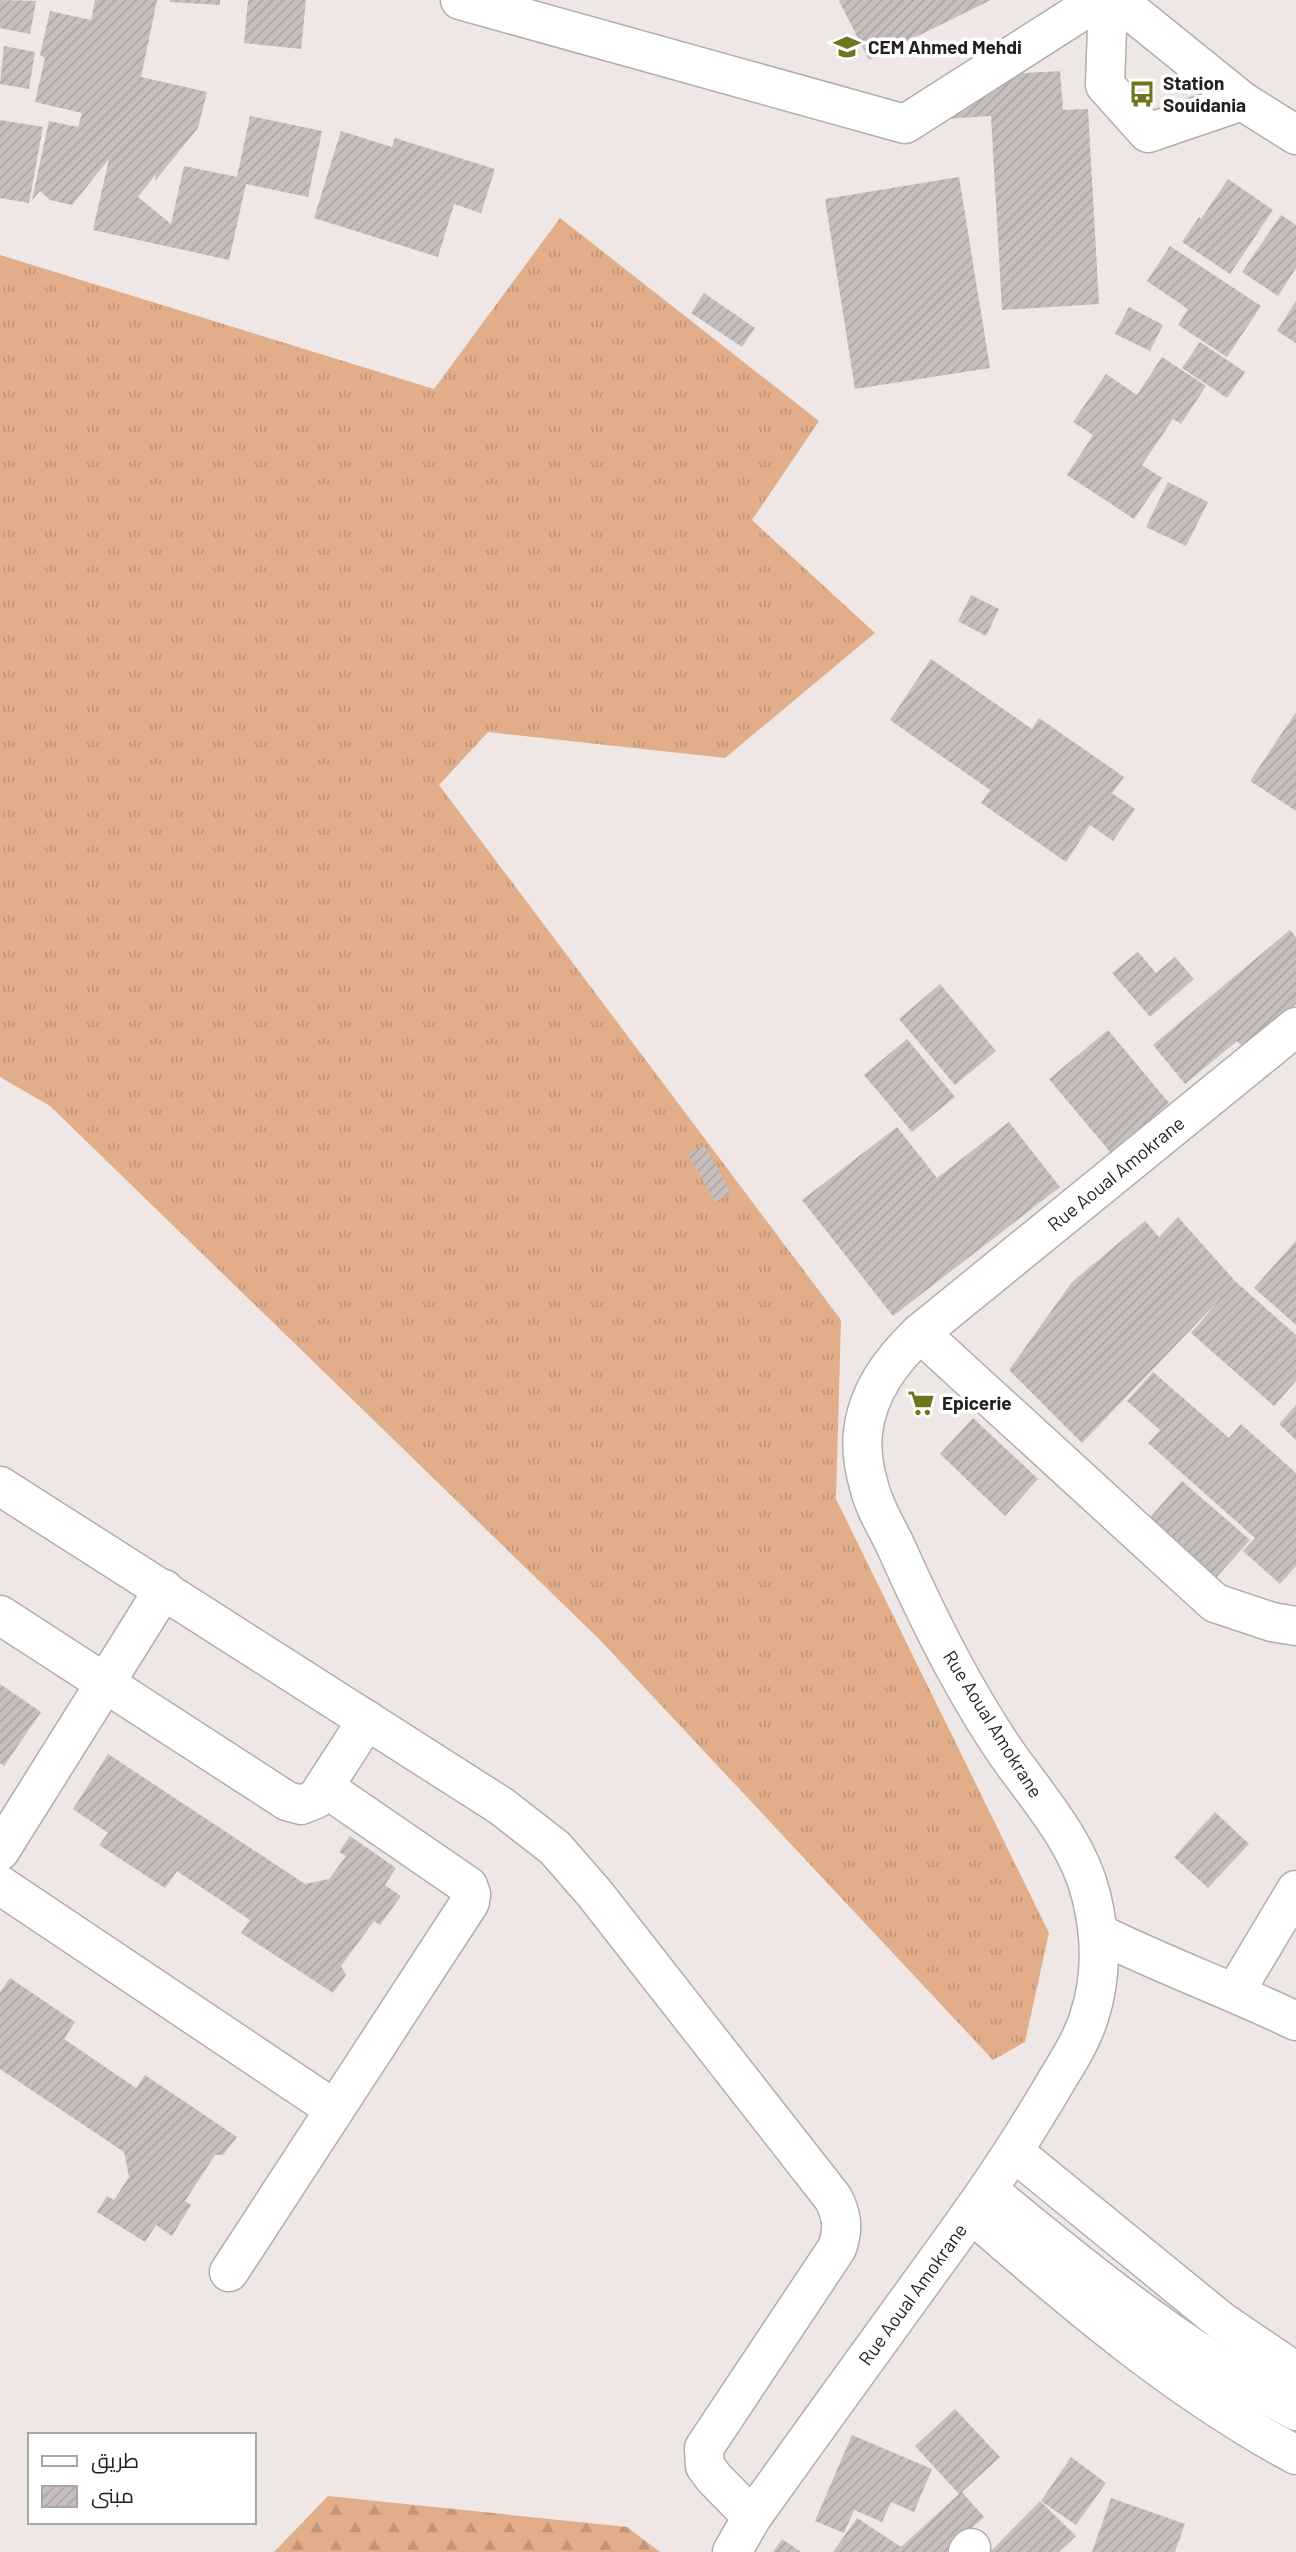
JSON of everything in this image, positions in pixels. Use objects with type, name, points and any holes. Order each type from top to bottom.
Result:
[{"type":"street","points":[[460,0],[905,124],[1099,0]]},
{"type":"street","points":[[1108,0],[1105,85],[1148,133],[1242,101]]},
{"type":"street","points":[[1117,0],[1242,101],[1296,135]]},
{"type":"street","name":"Rue Aoual Amokrane","points":[[732,2552],[752,2517],[1014,2152],[1079,2042],[1090,2016],[1096,1989],[1098,1933],[1091,1893],[1076,1856],[1004,1750],[959,1675],[918,1597],[870,1490],[864,1462],[863,1433],[869,1404],[887,1369],[920,1333],[1296,1027]]},
{"type":"street","points":[[920,1333],[1215,1603],[1272,1622],[1296,1626]]},
{"type":"street","points":[[0,1486],[501,1806],[555,1848],[596,1894],[833,2198],[839,2210],[842,2235],[837,2248],[705,2448],[705,2466],[752,2517]]},
{"type":"street","points":[[0,1851],[164,1589]]},
{"type":"street","points":[[0,1615],[287,1801],[301,1805],[316,1799],[367,1720]]},
{"type":"street","points":[[229,2272],[470,1902],[468,1886],[324,1787]]},
{"type":"street","points":[[0,1885],[334,2109]]},
{"type":"street","points":[[1235,1992],[1296,1890]]},
{"type":"street","points":[[1098,1933],[1155,1961],[1235,1992],[1296,2021]]},
{"type":"street","points":[[1014,2152],[1221,2321],[1296,2372]]},
{"type":"street","points":[[979,2202],[1089,2274],[1167,2332],[1250,2386],[1296,2411]]},
{"type":"street","points":[[979,2202],[1072,2301],[1239,2423],[1296,2455]]},
{"type":"green space","points":[[560,218],[819,421],[752,520],[875,633],[725,758],[488,732],[439,785],[841,1320],[836,1499],[1049,1933],[1025,2042],[993,2060],[599,1639],[50,1106],[0,1077],[0,255],[434,389]]},
{"type":"green space","points":[[328,2496],[627,2527],[660,2552],[274,2552]]},
{"type":"building","points":[[0,0],[36,1],[30,34],[0,28]]},
{"type":"building","points":[[95,0],[157,0],[141,77],[207,92],[198,128],[155,181],[156,174],[138,197],[171,224],[184,166],[237,177],[250,116],[322,131],[308,197],[246,184],[229,260],[93,230],[109,159],[72,205],[50,200],[40,191],[32,200],[49,121],[78,127],[82,113],[35,102],[45,58],[40,55],[50,11],[91,20]]},
{"type":"building","points":[[220,0],[220,5],[170,2]]},
{"type":"building","points":[[248,0],[306,0],[301,49],[244,43]]},
{"type":"building","points":[[991,0],[869,60],[839,1]]},
{"type":"building","points":[[4,46],[35,52],[29,89],[0,84]]},
{"type":"building","points":[[1060,71],[1063,110],[1088,109],[1099,304],[1002,310],[991,116],[944,119],[942,78]]},
{"type":"building","points":[[0,120],[43,127],[29,203],[0,198]]},
{"type":"building","points":[[341,131],[392,147],[395,138],[495,169],[481,213],[454,204],[438,257],[314,218]]},
{"type":"building","points":[[959,177],[990,368],[855,389],[825,199]]},
{"type":"building","points":[[1228,179],[1273,210],[1230,274],[1182,242]]},
{"type":"building","points":[[1281,215],[1296,225],[1296,268],[1278,296],[1242,272]]},
{"type":"building","points":[[1170,246],[1261,306],[1227,357],[1178,325],[1188,309],[1147,281]]},
{"type":"building","points":[[704,293],[755,328],[742,347],[691,313]]},
{"type":"building","points":[[1296,301],[1296,343],[1277,331]]},
{"type":"building","points":[[1129,307],[1163,325],[1150,351],[1115,334]]},
{"type":"building","points":[[1200,342],[1245,372],[1227,398],[1182,368]]},
{"type":"building","points":[[1162,357],[1206,386],[1181,424],[1173,419],[1142,465],[1162,478],[1134,519],[1067,475],[1093,435],[1073,422],[1106,374],[1137,395]]},
{"type":"building","points":[[1168,482],[1208,502],[1186,546],[1146,527]]},
{"type":"building","points":[[971,595],[999,609],[986,636],[958,621]]},
{"type":"building","points":[[931,659],[1032,729],[1039,718],[1124,777],[1112,793],[1135,809],[1113,841],[1090,825],[1066,862],[981,803],[990,790],[890,720]]},
{"type":"building","points":[[1296,712],[1296,811],[1250,781]]},
{"type":"building","points":[[1290,930],[1296,937],[1296,1004],[1243,1048],[1237,1041],[1185,1084],[1153,1045]]},
{"type":"building","points":[[1138,952],[1156,973],[1175,957],[1194,979],[1150,1017],[1112,973]]},
{"type":"building","points":[[940,984],[996,1051],[955,1085],[899,1019]]},
{"type":"building","points":[[1108,1030],[1169,1103],[1111,1153],[1049,1079]]},
{"type":"building","points":[[907,1039],[955,1097],[912,1132],[864,1075]]},
{"type":"building","points":[[1009,1122],[1060,1187],[893,1316],[802,1200],[897,1127],[937,1178]]},
{"type":"building","points":[[704,1145],[731,1193],[715,1202],[688,1154]]},
{"type":"building","points":[[1178,1217],[1236,1282],[1296,1335],[1296,1381],[1274,1406],[1191,1333],[1221,1298],[1082,1443],[1009,1370],[1072,1282],[1145,1221],[1159,1237]]},
{"type":"building","points":[[1296,1241],[1296,1325],[1254,1288]]},
{"type":"building","points":[[1153,1372],[1229,1438],[1241,1424],[1296,1473],[1296,1566],[1280,1584],[1243,1551],[1255,1538],[1148,1443],[1160,1430],[1127,1401]]},
{"type":"building","points":[[1296,1405],[1296,1440],[1279,1424]]},
{"type":"building","points":[[973,1418],[1038,1479],[1005,1516],[940,1454]]},
{"type":"building","points":[[1182,1481],[1250,1540],[1214,1580],[1147,1521]]},
{"type":"building","points":[[0,1684],[41,1712],[4,1766],[0,1763]]},
{"type":"building","points":[[108,1754],[305,1884],[329,1879],[346,1856],[339,1852],[350,1836],[396,1868],[385,1885],[401,1896],[380,1925],[374,1921],[341,1966],[346,1975],[333,1993],[241,1933],[250,1920],[177,1871],[165,1888],[99,1845],[108,1833],[73,1809]]},
{"type":"building","points":[[1215,1812],[1249,1844],[1208,1888],[1174,1857]]},
{"type":"building","points":[[10,1978],[75,2022],[64,2039],[136,2088],[145,2075],[237,2137],[223,2155],[215,2155],[185,2201],[191,2205],[172,2236],[156,2225],[145,2242],[97,2212],[107,2196],[114,2200],[129,2177],[124,2152],[0,2069],[0,1992]]},
{"type":"building","points":[[955,2409],[1000,2457],[962,2492],[984,2517],[946,2552],[833,2552],[857,2518],[901,2547],[959,2494],[915,2446]]},
{"type":"building","points":[[852,2435],[932,2469],[914,2512],[891,2502],[882,2522],[854,2510],[844,2533],[815,2521]]},
{"type":"building","points":[[1071,2457],[1106,2483],[1076,2525],[1041,2501]]},
{"type":"building","points":[[1111,2498],[1185,2524],[1175,2552],[1092,2552]]},
{"type":"building","points":[[1040,2501],[1076,2536],[1059,2552],[990,2552]]},
{"type":"building","points":[[782,2539],[801,2552],[773,2552]]},
{"type":"place","name":"CEM Ahmed Mehdi","points":[[847,47]]},
{"type":"place","name":"Station Souidania","points":[[1142,94]]},
{"type":"place","name":"Epicerie","points":[[921,1403]]}]
